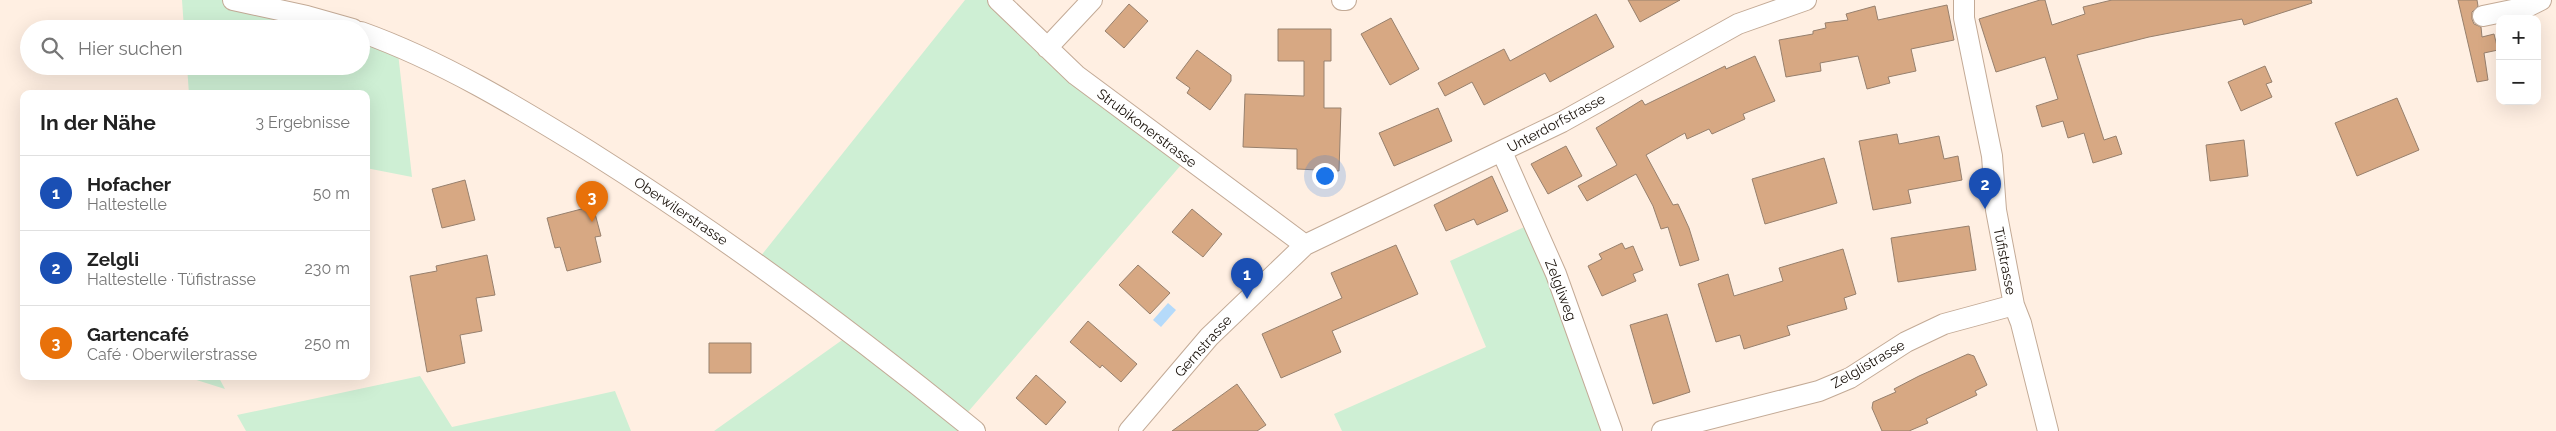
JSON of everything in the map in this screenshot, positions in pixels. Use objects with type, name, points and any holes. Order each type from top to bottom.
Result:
[{"type":"street","points":[[233,0],[321,20]]},
{"type":"street","name":"Strubikonerstrasse","points":[[998,0],[1047,48],[1110,101],[1305,245]]},
{"type":"street","points":[[1047,48],[1092,0]]},
{"type":"street","name":"Unterdorfstrasse","points":[[1305,245],[1393,201],[1502,152],[1562,122],[1738,24],[1806,0]]},
{"type":"street","name":"Tüfistrasse","points":[[1964,0],[1964,18],[1992,156],[1996,210],[2014,305],[2022,323],[2048,431]]},
{"type":"street","points":[[2483,16],[2527,7],[2541,0]]},
{"type":"street","name":"Oberwilerstrasse","points":[[370,35],[397,44],[474,83],[645,186],[786,283],[974,431]]},
{"type":"street","name":"Zelgliweg","points":[[1502,152],[1556,274],[1612,431]]},
{"type":"street","name":"Gernstrasse","points":[[1129,431],[1209,337],[1305,245]]},
{"type":"street","name":"Zelglistrasse","points":[[1662,431],[1819,391],[1850,378],[1906,342],[1944,324],[2014,305]]},
{"type":"green space","points":[[182,0],[233,0],[316,20],[183,20]]},
{"type":"green space","points":[[965,0],[998,0],[1187,158],[961,420],[975,431],[714,431],[852,333],[756,262]]},
{"type":"green space","points":[[370,35],[397,44],[412,177],[370,169],[370,90],[189,90],[188,75],[370,75]]},
{"type":"green space","points":[[1533,223],[1612,431],[1342,431],[1334,414],[1486,347],[1450,261]]},
{"type":"green space","points":[[420,376],[452,427],[615,391],[631,431],[246,431],[237,415]]},
{"type":"green space","points":[[197,380],[220,380],[225,389]]},
{"type":"water","points":[[1168,303],[1176,310],[1161,327],[1153,320]]},
{"type":"building","points":[[1628,0],[1680,0],[1640,22]]},
{"type":"building","points":[[2045,0],[2052,25],[2085,14],[2083,7],[2112,0],[2311,0],[2312,3],[2244,25],[2242,19],[2149,37],[2077,55],[2104,140],[2116,136],[2122,154],[2093,163],[2084,133],[2068,138],[2063,121],[2042,127],[2036,106],[2058,99],[2045,57],[1996,72],[1979,19]]},
{"type":"building","points":[[2458,0],[2477,0],[2478,6],[2472,12],[2474,24],[2481,27],[2482,37],[2494,34],[2496,42],[2496,50],[2484,53],[2488,80],[2477,82]]},
{"type":"building","points":[[1129,4],[1148,21],[1124,48],[1105,31]]},
{"type":"building","points":[[1947,5],[1954,40],[1911,49],[1916,71],[1888,77],[1890,83],[1867,89],[1858,56],[1820,63],[1821,71],[1786,77],[1779,40],[1813,34],[1813,31],[1826,28],[1825,23],[1848,20],[1846,14],[1875,6],[1878,20]]},
{"type":"building","points":[[1596,14],[1614,47],[1550,82],[1545,73],[1484,105],[1472,82],[1445,96],[1438,83],[1504,49],[1510,61]]},
{"type":"building","points":[[1391,18],[1419,69],[1390,85],[1361,34]]},
{"type":"building","points":[[1278,29],[1331,29],[1331,61],[1324,61],[1324,108],[1341,108],[1339,171],[1297,169],[1297,149],[1243,147],[1245,94],[1304,96],[1304,61],[1278,61]]},
{"type":"building","points":[[1197,50],[1231,75],[1231,81],[1210,110],[1187,93],[1190,88],[1176,78]]},
{"type":"building","points":[[1755,56],[1775,101],[1743,114],[1745,119],[1712,134],[1709,129],[1687,139],[1685,133],[1646,155],[1673,205],[1678,204],[1689,228],[1699,260],[1680,266],[1668,227],[1661,229],[1653,206],[1636,174],[1587,201],[1578,186],[1617,165],[1596,128],[1642,100],[1645,105],[1725,66],[1726,69]]},
{"type":"building","points":[[2265,66],[2272,82],[2266,84],[2272,97],[2241,111],[2228,82]]},
{"type":"building","points":[[2397,98],[2419,150],[2357,176],[2335,123]]},
{"type":"building","points":[[1438,108],[1452,141],[1394,166],[1379,133]]},
{"type":"building","points":[[1897,134],[1899,144],[1939,136],[1944,159],[1958,156],[1962,180],[1908,190],[1911,203],[1873,210],[1859,141]]},
{"type":"building","points":[[2244,140],[2248,176],[2210,181],[2206,145]]},
{"type":"building","points":[[1566,146],[1582,176],[1548,194],[1531,164]]},
{"type":"building","points":[[1824,158],[1837,203],[1765,224],[1752,179]]},
{"type":"building","points":[[1492,176],[1508,211],[1477,225],[1474,219],[1446,231],[1434,205]]},
{"type":"building","points":[[465,180],[475,220],[442,228],[432,189]]},
{"type":"building","points":[[593,206],[601,236],[595,237],[601,262],[567,271],[560,247],[555,248],[547,218]]},
{"type":"building","points":[[1192,209],[1222,234],[1203,257],[1172,232]]},
{"type":"building","points":[[1969,226],[1976,270],[1898,282],[1891,238]]},
{"type":"building","points":[[1622,243],[1625,249],[1633,246],[1643,270],[1633,274],[1636,281],[1602,296],[1588,266],[1602,259],[1599,254]]},
{"type":"building","points":[[1396,245],[1418,294],[1332,331],[1341,352],[1281,378],[1262,334],[1342,298],[1331,273]]},
{"type":"building","points":[[1843,249],[1856,294],[1844,298],[1847,309],[1787,326],[1790,335],[1744,349],[1740,335],[1716,342],[1698,284],[1728,274],[1734,296],[1783,281],[1779,268]]},
{"type":"building","points":[[487,255],[495,295],[476,298],[482,331],[460,335],[465,363],[427,372],[410,276],[437,271],[436,266]]},
{"type":"building","points":[[1138,265],[1170,293],[1150,314],[1119,285]]},
{"type":"building","points":[[1667,314],[1690,392],[1653,404],[1630,325]]},
{"type":"building","points":[[1088,321],[1137,364],[1121,382],[1102,365],[1100,368],[1070,342]]},
{"type":"building","points":[[709,343],[751,343],[751,373],[709,373]]},
{"type":"building","points":[[1968,354],[1974,356],[1987,385],[1975,391],[1977,395],[1926,419],[1928,423],[1909,431],[1882,431],[1872,408],[1873,402],[1896,392],[1894,389],[1919,376]]},
{"type":"building","points":[[1036,375],[1066,402],[1046,425],[1016,398]]},
{"type":"building","points":[[1237,384],[1266,425],[1257,431],[1172,431]]},
{"type":"place","name":"Zelgli","points":[[1985,209]]},
{"type":"place","name":"Gartencafé","points":[[592,222]]},
{"type":"place","name":"Hofacher","points":[[1247,299]]}]
